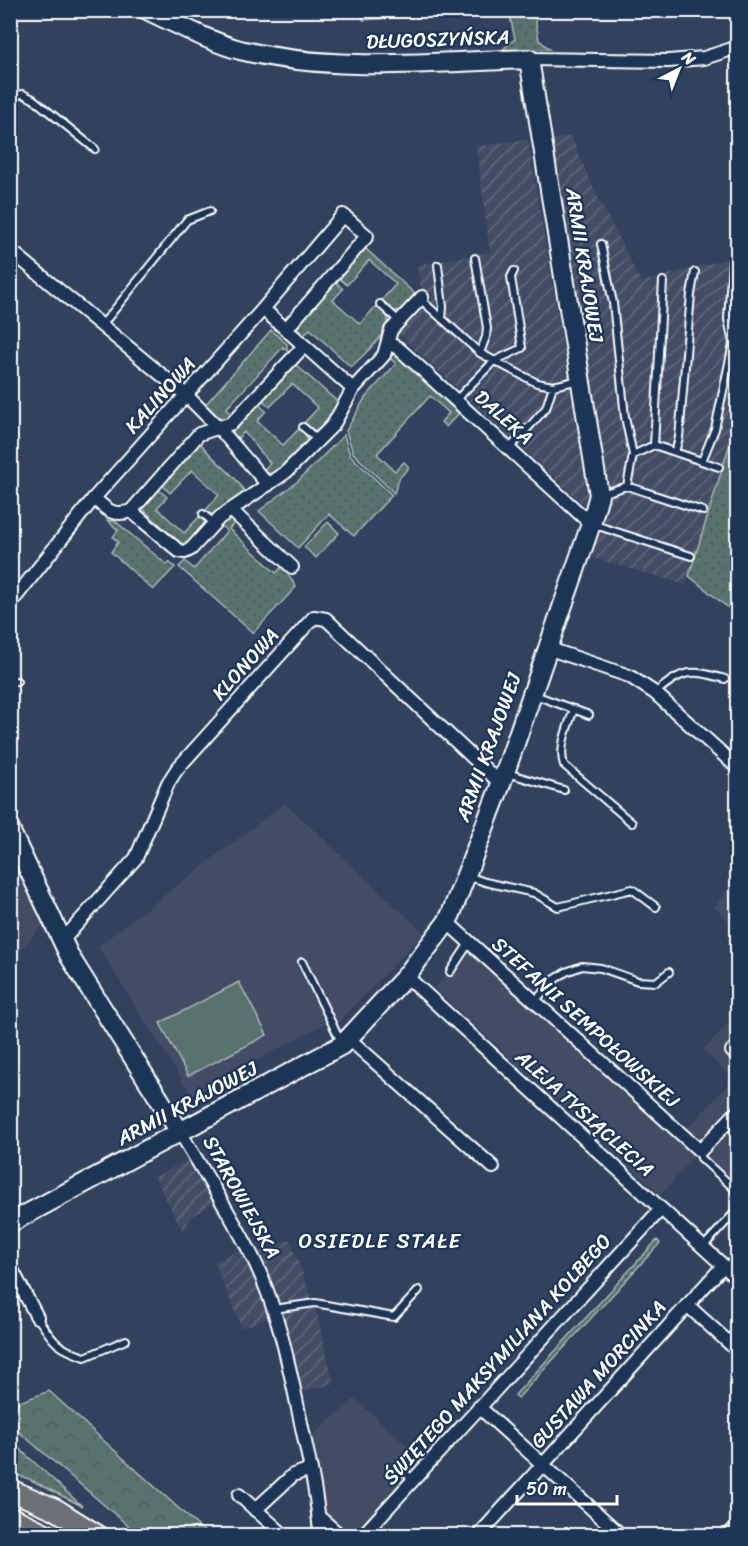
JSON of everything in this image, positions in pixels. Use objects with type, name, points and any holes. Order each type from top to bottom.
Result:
[{"type":"main road","points":[[10,1490],[55,1509],[98,1536]]},
{"type":"main road","points":[[10,1517],[50,1536]]},
{"type":"street","name":"DŁUGOSZYŃSKA","points":[[147,10],[188,30],[239,49],[301,61],[352,64],[529,59],[669,62],[704,58],[738,47]]},
{"type":"street","name":"ARMII KRAJOWEJ","points":[[10,1223],[345,1041],[406,976],[447,922],[503,778],[599,495],[529,59]]},
{"type":"street","name":"KALINOWA","points":[[10,604],[94,498],[263,309],[343,215],[367,236],[286,329]]},
{"type":"street","points":[[10,250],[186,395],[219,428],[268,485]]},
{"type":"street","points":[[131,511],[179,551],[185,552],[191,549],[213,523],[286,472],[333,425],[353,389],[384,355],[391,330],[421,298]]},
{"type":"street","points":[[263,309],[353,389]]},
{"type":"street","name":"DALEKA","points":[[388,343],[398,348],[591,524]]},
{"type":"street","points":[[94,498],[107,510],[121,514],[131,511],[199,434],[232,423],[304,346]]},
{"type":"street","points":[[231,510],[292,567]]},
{"type":"street","name":"KLONOWA","points":[[62,941],[136,858],[168,783],[177,769],[314,617],[326,619],[503,778]]},
{"type":"street","points":[[547,648],[629,676],[655,693],[738,768]]},
{"type":"street","name":"STAROWIEJSKA","points":[[10,830],[70,957],[180,1132],[250,1251],[274,1309],[291,1375],[311,1469],[320,1536]]},
{"type":"street","name":"STEFANII SEMPOŁOWSKIEJ","points":[[447,922],[700,1151]]},
{"type":"street","name":"ALEJA TYSIĄCLECIA","points":[[406,976],[738,1279]]},
{"type":"street","points":[[345,1041],[493,1167]]},
{"type":"street","points":[[738,1046],[732,1051],[738,1056]]},
{"type":"street","points":[[700,1151],[738,1110]]},
{"type":"street","name":"ŚWIĘTEGO MAKSYMILIANA KOLBEGO","points":[[362,1536],[661,1209]]},
{"type":"street","points":[[10,1266],[37,1317]]},
{"type":"street","name":"GUSTAWA MORCINKA","points":[[478,1536],[723,1266]]},
{"type":"street","points":[[687,1305],[738,1351]]},
{"type":"street","points":[[479,1407],[622,1536]]},
{"type":"street","points":[[255,1510],[293,1475],[311,1469]]},
{"type":"street","points":[[239,1495],[285,1536]]},
{"type":"street","points":[[319,1516],[340,1536]]},
{"type":"street","points":[[728,1536],[738,1525]]},
{"type":"lane","points":[[10,96],[23,94],[33,99],[95,149]]},
{"type":"lane","points":[[102,325],[187,220],[210,211]]},
{"type":"lane","points":[[601,244],[613,303],[625,417],[633,455],[627,486]]},
{"type":"lane","points":[[475,258],[487,328],[480,353]]},
{"type":"lane","points":[[733,344],[728,319],[732,262],[738,261]]},
{"type":"lane","points":[[438,265],[443,307],[442,319]]},
{"type":"lane","points":[[456,400],[494,361],[522,348],[511,277],[514,271]]},
{"type":"lane","points":[[675,452],[679,438],[695,272]]},
{"type":"lane","points":[[654,445],[663,281]]},
{"type":"lane","points":[[421,298],[480,353],[494,361],[537,383],[554,386],[580,380]]},
{"type":"lane","points":[[380,304],[399,321]]},
{"type":"lane","points":[[702,461],[715,429],[733,344],[738,336]]},
{"type":"lane","points":[[509,449],[546,408],[554,386]]},
{"type":"lane","points":[[303,427],[318,440]]},
{"type":"lane","points":[[633,455],[654,445],[719,467]]},
{"type":"lane","points":[[599,495],[627,486],[703,511]]},
{"type":"lane","points":[[203,514],[213,523]]},
{"type":"lane","points":[[591,524],[691,556]]},
{"type":"lane","points":[[655,693],[679,675],[696,672],[725,679]]},
{"type":"lane","points":[[532,694],[590,715]]},
{"type":"lane","points":[[574,710],[562,749],[564,765],[632,823]]},
{"type":"lane","points":[[503,778],[564,790]]},
{"type":"lane","points":[[466,875],[485,882],[534,892],[558,907],[632,889],[656,907]]},
{"type":"lane","points":[[450,972],[469,943]]},
{"type":"lane","points":[[302,962],[345,1041]]},
{"type":"lane","points":[[534,1002],[554,981],[582,966],[601,968],[638,981],[656,982],[669,972]]},
{"type":"lane","points":[[700,1151],[701,1158],[738,1192]]},
{"type":"lane","points":[[703,1247],[738,1209]]},
{"type":"lane","points":[[274,1309],[315,1303],[394,1317],[419,1290]]},
{"type":"lane","points":[[37,1317],[54,1342],[68,1352],[85,1357],[126,1340]]},
{"type":"lane","points":[[399,1467],[413,1479]]},
{"type":"lane","points":[[10,1530],[20,1531],[29,1536]]},
{"type":"shaded area","points":[[571,136],[593,187],[641,282],[737,256],[737,421],[686,585],[590,557],[605,508],[549,140]]},
{"type":"shaded area","points":[[528,139],[588,496],[584,505],[396,332],[428,298],[421,289],[417,265],[490,252],[476,146]]},
{"type":"shaded area","points":[[285,803],[424,933],[334,1027],[329,1030],[325,1023],[192,1096],[98,946]]},
{"type":"shaded area","points":[[10,852],[43,924],[11,963],[10,963]]},
{"type":"shaded area","points":[[737,880],[737,928],[714,907]]},
{"type":"shaded area","points":[[471,949],[695,1154],[661,1195],[434,988]]},
{"type":"shaded area","points":[[737,1014],[737,1186],[682,1135],[733,1079],[703,1050]]},
{"type":"shaded area","points":[[191,1158],[218,1200],[191,1217],[183,1232],[155,1177]]},
{"type":"shaded area","points":[[290,1239],[316,1310],[334,1384],[289,1394],[270,1317],[242,1328],[214,1262],[244,1247],[264,1251]]},
{"type":"shaded area","points":[[355,1399],[423,1460],[357,1532],[347,1534],[327,1518],[322,1506],[308,1439]]},
{"type":"green space","points":[[362,11],[553,11],[534,12],[539,40],[550,49],[502,50],[515,39],[509,12],[363,20]]},
{"type":"green space","points":[[363,249],[366,249],[415,294],[415,297],[402,310],[394,311],[381,301],[396,284],[369,260],[347,285],[338,277]]},
{"type":"green space","points":[[335,281],[343,289],[333,300],[360,324],[377,305],[387,316],[388,322],[381,336],[351,367],[310,329],[303,336],[297,328]]},
{"type":"green space","points":[[271,330],[287,344],[287,351],[283,347],[226,409],[233,416],[221,418],[205,405]]},
{"type":"green space","points":[[395,354],[459,413],[446,427],[441,422],[449,413],[430,396],[377,454],[395,471],[404,462],[408,466],[400,477],[394,493],[353,453],[346,431],[365,398],[396,364],[389,357]]},
{"type":"green space","points":[[295,364],[339,403],[321,429],[314,430],[304,423],[318,408],[292,384],[270,407],[261,399]]},
{"type":"green space","points":[[258,404],[266,411],[257,421],[283,445],[300,428],[307,438],[297,453],[272,474],[263,471],[270,463],[244,432],[236,440],[233,436],[233,429]]},
{"type":"green space","points":[[737,421],[737,615],[689,576]]},
{"type":"green space","points":[[344,435],[350,455],[392,495],[354,536],[329,514],[298,548],[259,511],[298,481]]},
{"type":"green space","points":[[199,441],[210,455],[230,473],[246,495],[213,515],[205,511],[219,495],[192,470],[170,493],[160,483]]},
{"type":"green space","points":[[156,487],[167,497],[157,508],[184,533],[200,516],[206,524],[191,542],[180,544],[144,510],[143,504]]},
{"type":"green space","points":[[231,519],[235,522],[229,529],[276,573],[283,566],[296,587],[253,633],[179,567],[185,561],[194,569],[227,531],[220,525],[225,520]]},
{"type":"green space","points":[[107,520],[115,521],[167,565],[169,562],[175,567],[153,590],[111,552],[118,542],[113,537],[118,530]]},
{"type":"green space","points":[[328,522],[339,533],[316,558],[304,547]]},
{"type":"green space","points":[[239,982],[267,1035],[188,1076],[160,1023]]},
{"type":"green space","points":[[657,1240],[660,1243],[518,1398],[515,1395]]},
{"type":"green space","points":[[49,1391],[208,1535],[139,1535],[11,1425],[11,1399],[17,1403]]},
{"type":"green space","points":[[11,1441],[82,1506],[29,1479],[11,1473]]},
{"type":"district","name":"OSIEDLE STAŁE","points":[[380,1241]]}]
